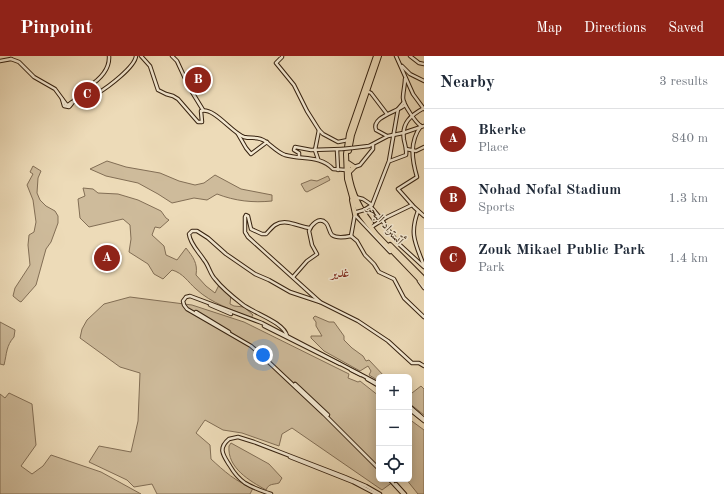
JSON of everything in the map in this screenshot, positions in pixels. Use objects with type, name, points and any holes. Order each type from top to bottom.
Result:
[{"type":"highway","name":"أتستراد البحر","points":[[347,171],[352,135],[378,56]]},
{"type":"highway","name":"أتستراد البحر","points":[[378,56],[348,140],[346,154],[347,171],[353,197],[362,216],[385,244],[424,284]]},
{"type":"highway","points":[[347,171],[354,167],[348,163]]},
{"type":"highway","name":"أتستراد البحر","points":[[353,197],[373,226],[424,279]]},
{"type":"highway","points":[[353,197],[352,204],[356,213]]},
{"type":"highway","points":[[385,244],[394,255]]},
{"type":"highway","points":[[403,265],[413,272]]},
{"type":"street","points":[[0,61],[12,57],[34,77],[54,89],[62,99],[63,104],[66,107],[70,107],[80,93],[94,83],[105,72],[109,56]]},
{"type":"street","points":[[172,56],[177,61],[189,87],[203,110],[221,118],[236,132],[251,154],[267,142]]},
{"type":"street","points":[[282,56],[276,63],[294,85],[308,114],[319,130],[323,134],[338,142],[348,140]]},
{"type":"street","points":[[390,160],[406,155],[403,133],[405,124],[412,115],[424,108],[413,94],[396,56]]},
{"type":"street","points":[[410,56],[419,63],[424,64]]},
{"type":"street","points":[[88,87],[97,93],[132,64],[136,57],[141,57],[150,66],[157,87],[160,91],[178,99],[198,122],[202,122],[200,113],[203,110]]},
{"type":"street","points":[[399,63],[410,74],[424,82]]},
{"type":"street","points":[[406,76],[403,98],[404,104],[416,123],[422,126]]},
{"type":"street","points":[[405,86],[409,84]]},
{"type":"street","points":[[367,91],[371,93],[387,114]]},
{"type":"street","points":[[388,136],[377,131],[374,126],[377,120],[398,110],[404,104]]},
{"type":"street","points":[[356,213],[372,206],[390,160],[398,110]]},
{"type":"street","points":[[299,156],[299,153],[294,150],[295,147],[315,150],[337,150],[372,145],[388,136],[403,133],[422,126]]},
{"type":"street","points":[[422,126],[414,141],[412,151],[417,177],[398,190],[424,216]]},
{"type":"street","points":[[318,160],[319,158],[315,150],[318,142],[317,133],[319,130]]},
{"type":"street","points":[[236,132],[246,137],[256,137],[267,142],[284,155],[318,160],[329,163],[333,168],[338,170],[347,171]]},
{"type":"street","points":[[354,167],[360,165],[374,149],[372,145]]},
{"type":"street","points":[[406,149],[417,151],[424,147]]},
{"type":"street","points":[[337,150],[338,170]]},
{"type":"street","points":[[353,197],[363,199],[372,206],[400,245],[424,267]]},
{"type":"street","points":[[373,226],[412,205]]},
{"type":"street","points":[[418,211],[414,221],[413,234],[424,267]]},
{"type":"street","points":[[351,236],[356,213]]},
{"type":"street","points":[[356,213],[424,288]]},
{"type":"street","points":[[310,228],[284,222],[275,225],[266,234],[262,234],[251,230],[248,216],[246,215],[245,217],[245,232],[248,237],[320,302]]},
{"type":"street","points":[[293,277],[307,261],[317,254],[312,245],[309,231],[317,221],[327,223],[334,236],[351,236]]},
{"type":"street","points":[[287,337],[285,332],[278,325],[242,304],[214,278],[207,264],[194,248],[189,234],[192,231],[197,231],[208,238],[226,254],[255,274],[290,292],[320,302],[358,321],[388,340],[412,363],[419,363],[424,366]]},
{"type":"street","points":[[351,236],[356,241],[364,255],[374,264],[379,272],[382,275],[393,278],[404,298],[424,317]]},
{"type":"street","points":[[376,383],[257,321],[189,297],[186,297],[184,301],[184,305],[188,309],[250,346],[264,357],[376,465]]},
{"type":"street","points":[[412,410],[424,420]]},
{"type":"street","points":[[271,494],[244,482],[234,473],[222,453],[223,445],[229,438],[241,438],[254,442],[345,477],[380,494]]},
{"type":"street","points":[[228,462],[224,452],[225,445],[231,439],[238,439],[254,443],[353,482],[376,494]]},
{"type":"street","points":[[393,482],[404,494]]},
{"type":"shaded area","points":[[87,89],[97,98],[95,104],[90,99],[82,103],[77,102],[78,96]]},
{"type":"shaded area","points":[[107,161],[126,167],[160,173],[179,181],[195,185],[204,183],[215,175],[241,189],[272,195],[272,201],[244,201],[217,194],[207,200],[194,198],[172,203],[138,183],[106,176],[90,169]]},
{"type":"shaded area","points":[[33,166],[41,171],[38,178],[37,193],[40,200],[46,206],[55,211],[58,216],[58,223],[51,242],[46,249],[36,285],[21,302],[13,296],[15,288],[30,265],[28,245],[29,235],[34,232],[36,222],[33,200],[27,185],[33,174],[30,172]]},
{"type":"shaded area","points":[[328,176],[330,180],[307,192],[301,184],[311,180],[317,181]]},
{"type":"shaded area","points":[[83,188],[93,189],[98,193],[118,194],[138,200],[161,211],[169,220],[160,228],[155,227],[152,235],[164,246],[166,255],[177,260],[186,248],[196,264],[196,275],[206,286],[215,293],[219,285],[231,295],[230,304],[244,307],[253,315],[251,318],[209,299],[176,271],[172,270],[163,279],[154,274],[148,264],[129,252],[131,239],[130,225],[123,219],[89,227],[80,218],[78,199],[85,196]]},
{"type":"shaded area","points":[[130,297],[192,305],[244,322],[349,374],[348,378],[358,382],[360,381],[376,394],[376,482],[393,482],[382,490],[292,428],[282,434],[279,446],[242,433],[223,430],[205,420],[196,433],[210,445],[211,459],[236,479],[253,488],[250,494],[157,494],[152,484],[134,487],[127,480],[89,462],[99,446],[131,452],[138,421],[140,373],[120,367],[80,338],[82,329],[87,320],[104,304]]},
{"type":"shaded area","points":[[315,316],[329,322],[334,322],[344,336],[344,340],[363,356],[366,361],[369,360],[382,374],[376,374],[376,379],[369,375],[371,371],[368,366],[360,371],[324,351],[311,338],[311,336],[322,336],[313,318]]},
{"type":"shaded area","points":[[0,322],[15,330],[14,337],[8,347],[4,365],[0,364]]},
{"type":"shaded area","points":[[421,386],[424,389],[424,415],[412,405],[412,393]]},
{"type":"shaded area","points":[[9,393],[32,404],[36,445],[21,466],[32,474],[43,466],[51,455],[101,472],[141,494],[0,494],[0,394],[5,398]]},
{"type":"shaded area","points":[[412,421],[424,430],[424,494],[418,494],[408,482],[412,482]]},
{"type":"shaded area","points":[[231,443],[269,464],[282,478],[279,483],[270,485],[266,490],[241,473],[232,461],[229,454],[229,446]]},
{"type":"place","name":"Nohad Nofal Stadium","points":[[198,80]]},
{"type":"place","name":"Zouk Mikael Public Park","points":[[87,95]]},
{"type":"place","name":"Bkerke","points":[[107,258]]},
{"type":"district","name":"غدير","points":[[340,273]]}]
